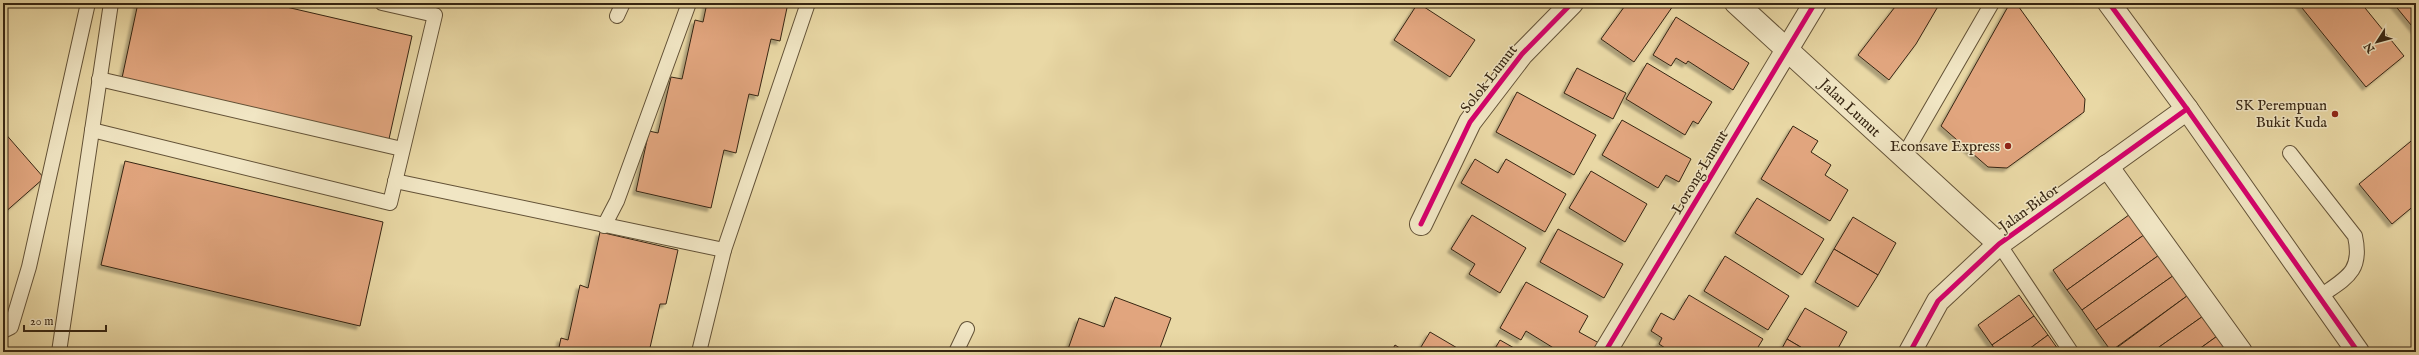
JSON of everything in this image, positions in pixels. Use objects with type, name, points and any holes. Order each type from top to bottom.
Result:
[{"type":"street","name":"Solok Lumut","points":[[1421,224],[1470,122],[1522,54],[1572,3]]},
{"type":"street","name":"Jalan Lumut","points":[[1736,3],[1999,244]]},
{"type":"street","name":"Lorong Lumut","points":[[1605,352],[1788,51],[1815,3]]},
{"type":"street","points":[[2109,3],[2187,109],[2358,352]]},
{"type":"street","name":"Jalan Bidor","points":[[1917,349],[1938,301],[1999,244],[2187,109]]},
{"type":"street","points":[[2107,166],[2241,352]]},
{"type":"lane","points":[[3,331],[11,328],[29,267],[88,3]]},
{"type":"lane","points":[[59,352],[111,3]]},
{"type":"lane","points":[[92,130],[390,203],[435,15],[382,3]]},
{"type":"lane","points":[[617,16],[623,3]]},
{"type":"lane","points":[[604,226],[617,202],[690,3]]},
{"type":"lane","points":[[699,352],[724,250],[808,3]]},
{"type":"lane","points":[[1903,157],[1992,3]]},
{"type":"lane","points":[[99,79],[402,149]]},
{"type":"lane","points":[[2290,153],[2355,236],[2358,252],[2357,263],[2345,278],[2319,297]]},
{"type":"lane","points":[[395,181],[724,250]]},
{"type":"lane","points":[[1999,244],[2070,352]]},
{"type":"lane","points":[[956,352],[967,329]]},
{"type":"building","points":[[138,3],[269,3],[412,36],[389,139],[122,78]]},
{"type":"building","points":[[707,3],[788,3],[780,41],[771,39],[758,96],[749,94],[736,153],[724,150],[711,208],[636,191],[649,131],[658,133],[671,77],[682,79],[695,20],[703,22]]},
{"type":"building","points":[[1418,3],[1475,40],[1450,77],[1394,40]]},
{"type":"building","points":[[1627,3],[1675,3],[1634,62],[1601,39]]},
{"type":"building","points":[[1898,3],[1940,3],[1916,44],[1889,80],[1858,55]]},
{"type":"building","points":[[2010,3],[2016,3],[2085,99],[2084,112],[2007,168],[1988,167],[1941,126]]},
{"type":"building","points":[[2298,3],[2361,3],[2404,56],[2366,87]]},
{"type":"building","points":[[2393,3],[2416,3],[2416,31]]},
{"type":"building","points":[[1676,17],[1749,63],[1733,90],[1688,61],[1686,64],[1676,58],[1671,66],[1653,55]]},
{"type":"building","points":[[1647,63],[1712,102],[1698,124],[1693,121],[1685,135],[1626,99]]},
{"type":"building","points":[[1577,68],[1626,93],[1613,119],[1564,93]]},
{"type":"building","points":[[1517,92],[1596,135],[1574,175],[1496,132]]},
{"type":"building","points":[[1622,120],[1691,159],[1679,182],[1666,175],[1658,188],[1602,155]]},
{"type":"building","points":[[1793,126],[1818,141],[1811,152],[1831,165],[1825,175],[1848,190],[1830,221],[1761,179]]},
{"type":"building","points":[[3,131],[44,178],[3,214]]},
{"type":"building","points":[[2416,137],[2416,204],[2392,224],[2359,184]]},
{"type":"building","points":[[1475,159],[1498,173],[1506,159],[1566,194],[1545,232],[1461,183]]},
{"type":"building","points":[[125,161],[383,222],[360,326],[101,265]]},
{"type":"building","points":[[1591,171],[1647,204],[1625,242],[1569,208]]},
{"type":"building","points":[[1757,198],[1824,239],[1802,275],[1735,233]]},
{"type":"building","points":[[2133,212],[2148,232],[2067,290],[2053,270]]},
{"type":"building","points":[[1472,215],[1526,248],[1500,293],[1469,274],[1475,264],[1451,249]]},
{"type":"building","points":[[1853,217],[1896,243],[1878,275],[1834,249]]},
{"type":"building","points":[[1558,229],[1623,264],[1604,298],[1540,262]]},
{"type":"building","points":[[600,232],[678,250],[666,304],[660,304],[649,352],[558,352],[561,338],[568,340],[580,285],[588,288]]},
{"type":"building","points":[[2148,232],[2162,253],[2082,310],[2067,290]]},
{"type":"building","points":[[1834,249],[1878,275],[1858,307],[1815,282]]},
{"type":"building","points":[[2162,253],[2177,273],[2096,330],[2082,310]]},
{"type":"building","points":[[1725,256],[1789,296],[1768,330],[1704,291]]},
{"type":"building","points":[[2177,273],[2191,293],[2111,351],[2096,330]]},
{"type":"building","points":[[1526,282],[1588,316],[1579,332],[1599,343],[1593,352],[1560,352],[1526,331],[1521,340],[1500,328]]},
{"type":"building","points":[[2191,293],[2206,314],[2152,352],[2111,352]]},
{"type":"building","points":[[1689,295],[1763,339],[1755,352],[1671,352],[1659,344],[1662,338],[1651,331],[1661,313],[1674,320]]},
{"type":"building","points":[[2019,295],[2034,316],[1992,345],[1978,325]]},
{"type":"building","points":[[1115,297],[1171,318],[1160,348],[1163,348],[1162,352],[1067,352],[1079,318],[1104,327]]},
{"type":"building","points":[[1805,308],[1847,332],[1836,352],[1809,352],[1787,339]]},
{"type":"building","points":[[2206,314],[2220,334],[2195,352],[2152,352]]},
{"type":"building","points":[[2034,316],[2048,335],[2025,352],[1997,352],[1992,345]]},
{"type":"building","points":[[1430,332],[1464,352],[1418,352]]},
{"type":"building","points":[[2220,334],[2233,352],[2195,352]]},
{"type":"building","points":[[2048,335],[2060,352],[2025,352]]},
{"type":"building","points":[[1787,339],[1809,352],[1780,352]]},
{"type":"building","points":[[1500,340],[1521,352],[1493,352]]},
{"type":"building","points":[[1395,345],[1406,352],[1391,352]]},
{"type":"cycle path","points":[[1421,224],[1470,122],[1522,54],[1572,3]]},
{"type":"cycle path","points":[[1605,352],[1815,3]]},
{"type":"cycle path","points":[[2109,3],[2187,109],[2358,352]]},
{"type":"cycle path","points":[[1910,352],[1938,301],[1999,244],[2187,109]]},
{"type":"place","name":"SK Perempuan Bukit Kuda","points":[[2335,114]]},
{"type":"place","name":"Econsave Express","points":[[2008,146]]}]
